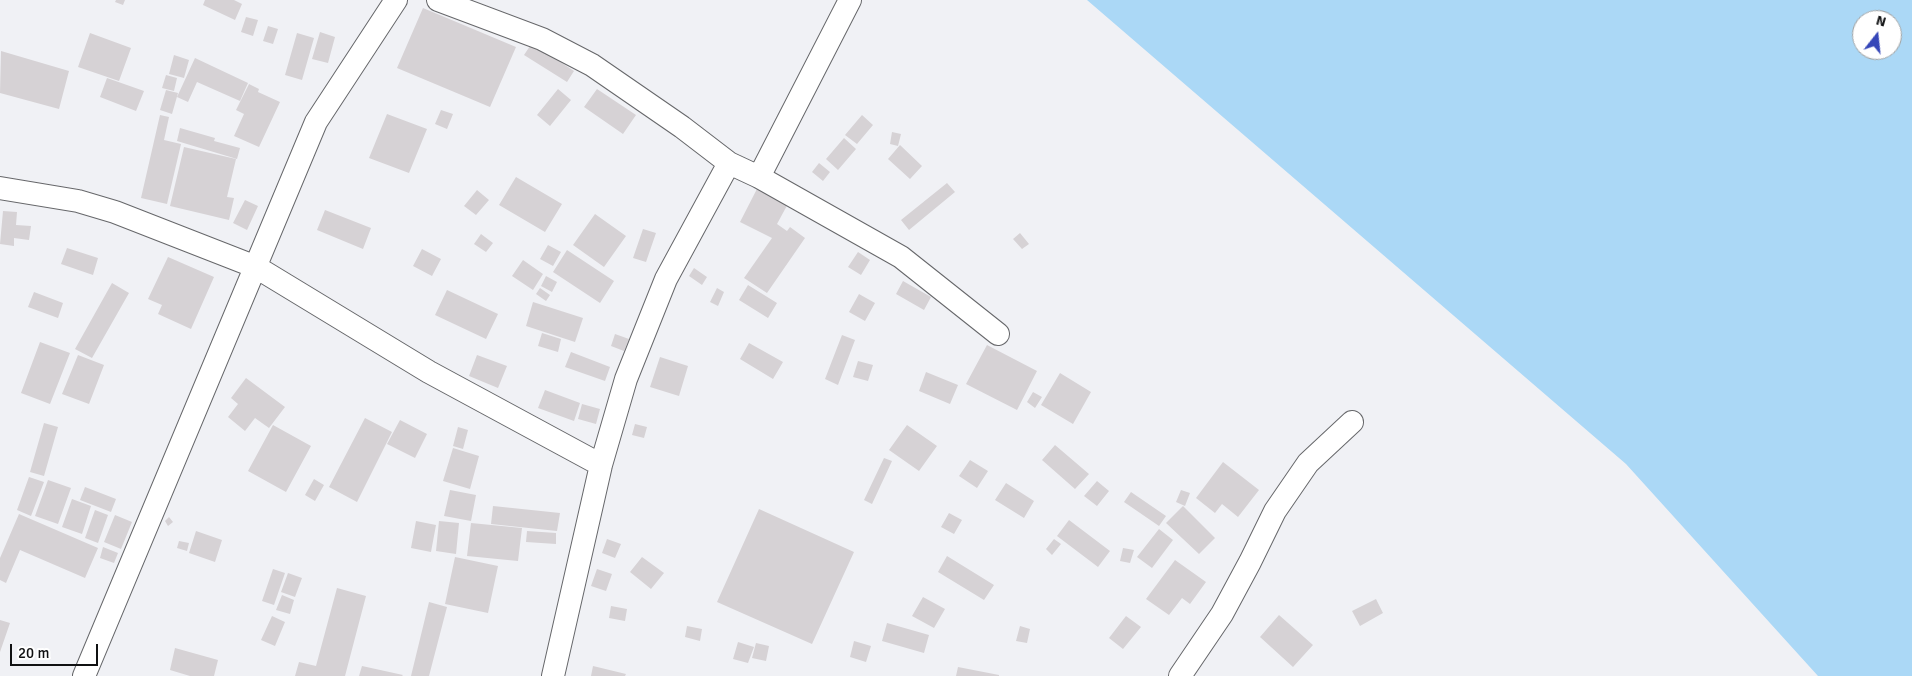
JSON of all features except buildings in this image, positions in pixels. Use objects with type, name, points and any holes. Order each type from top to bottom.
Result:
[{"type":"street","points":[[84,676],[316,122],[396,0]]},
{"type":"street","points":[[438,0],[542,39],[592,65],[729,162],[901,257],[998,334]]},
{"type":"street","points":[[759,177],[850,0]]},
{"type":"street","points":[[553,676],[601,464],[626,379],[666,279],[729,162]]},
{"type":"street","points":[[0,188],[78,201],[115,212],[256,267],[429,372],[601,464]]},
{"type":"street","points":[[1180,676],[1222,614],[1250,562],[1274,511],[1308,463],[1352,422]]},
{"type":"water","points":[[1087,0],[1912,0],[1912,676],[1818,676],[1626,464]]}]
